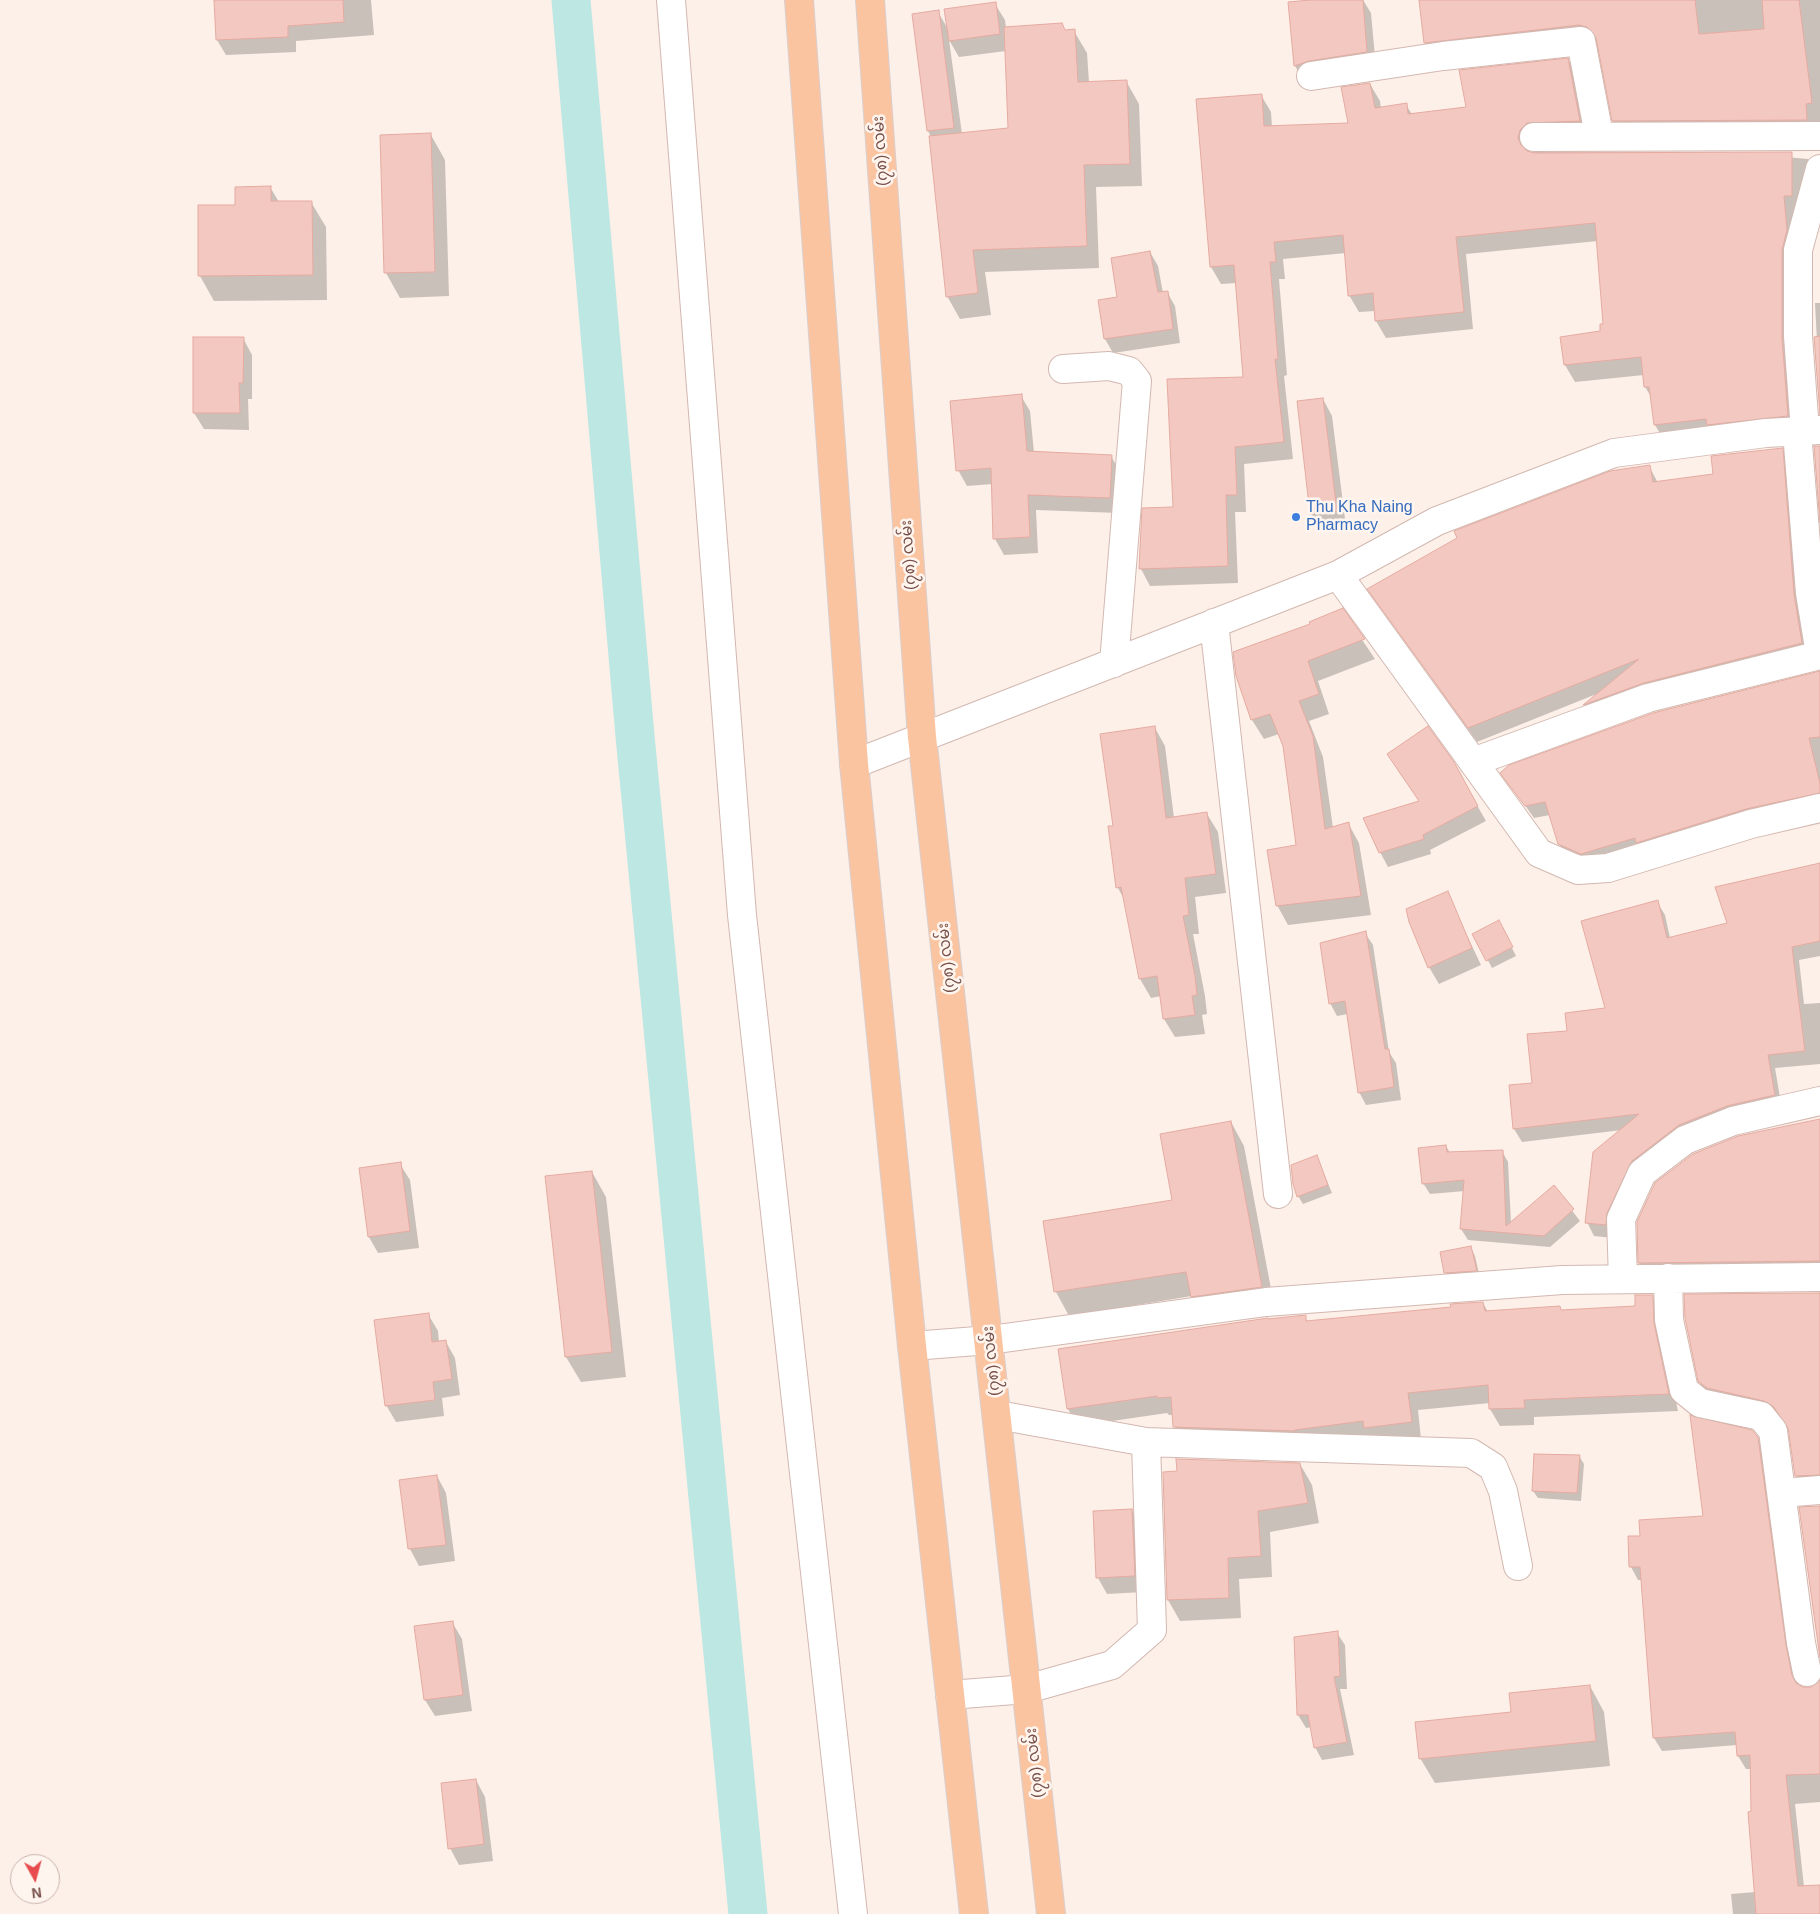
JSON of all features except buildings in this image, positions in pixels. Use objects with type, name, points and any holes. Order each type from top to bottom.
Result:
[{"type":"main road","points":[[799,0],[854,764],[912,1346],[974,1914]]},
{"type":"main road","name":"(၇၈) လမ်း","points":[[870,0],[922,737],[990,1340],[1051,1914]]},
{"type":"street","points":[[676,0],[671,0],[742,915],[852,1914]]},
{"type":"street","points":[[1311,76],[1443,56],[1581,40],[1599,135]]},
{"type":"street","points":[[1534,136],[1820,136]]},
{"type":"street","points":[[1474,762],[1648,698],[1820,654],[1810,593],[1807,431],[1798,336],[1798,250],[1820,170]]},
{"type":"street","points":[[1063,369],[1109,366],[1129,371],[1137,381],[1114,662]]},
{"type":"street","points":[[854,764],[1338,574],[1437,521],[1614,453],[1807,431]]},
{"type":"street","points":[[1338,574],[1539,853],[1578,870],[1608,868],[1751,824],[1820,808]]},
{"type":"street","points":[[1214,623],[1278,1194]]},
{"type":"street","points":[[1623,1279],[1621,1219],[1642,1173],[1685,1140],[1733,1121],[1820,1101]]},
{"type":"street","points":[[912,1346],[990,1340],[1266,1302],[1562,1280],[1820,1277]]},
{"type":"street","points":[[1668,1278],[1670,1320],[1684,1390],[1700,1402],[1761,1416],[1773,1431],[1801,1643],[1807,1672]]},
{"type":"street","points":[[998,1415],[1146,1442],[1470,1453],[1493,1467],[1503,1491],[1518,1566]]},
{"type":"street","points":[[950,1695],[1027,1689],[1112,1665],[1152,1630],[1146,1442]]},
{"type":"street","points":[[1782,1493],[1820,1490]]},
{"type":"waterway","points":[[571,0],[635,736],[748,1914]]},
{"type":"place","name":"Thu Kha Naing Pharmacy","points":[[1296,517]]}]
